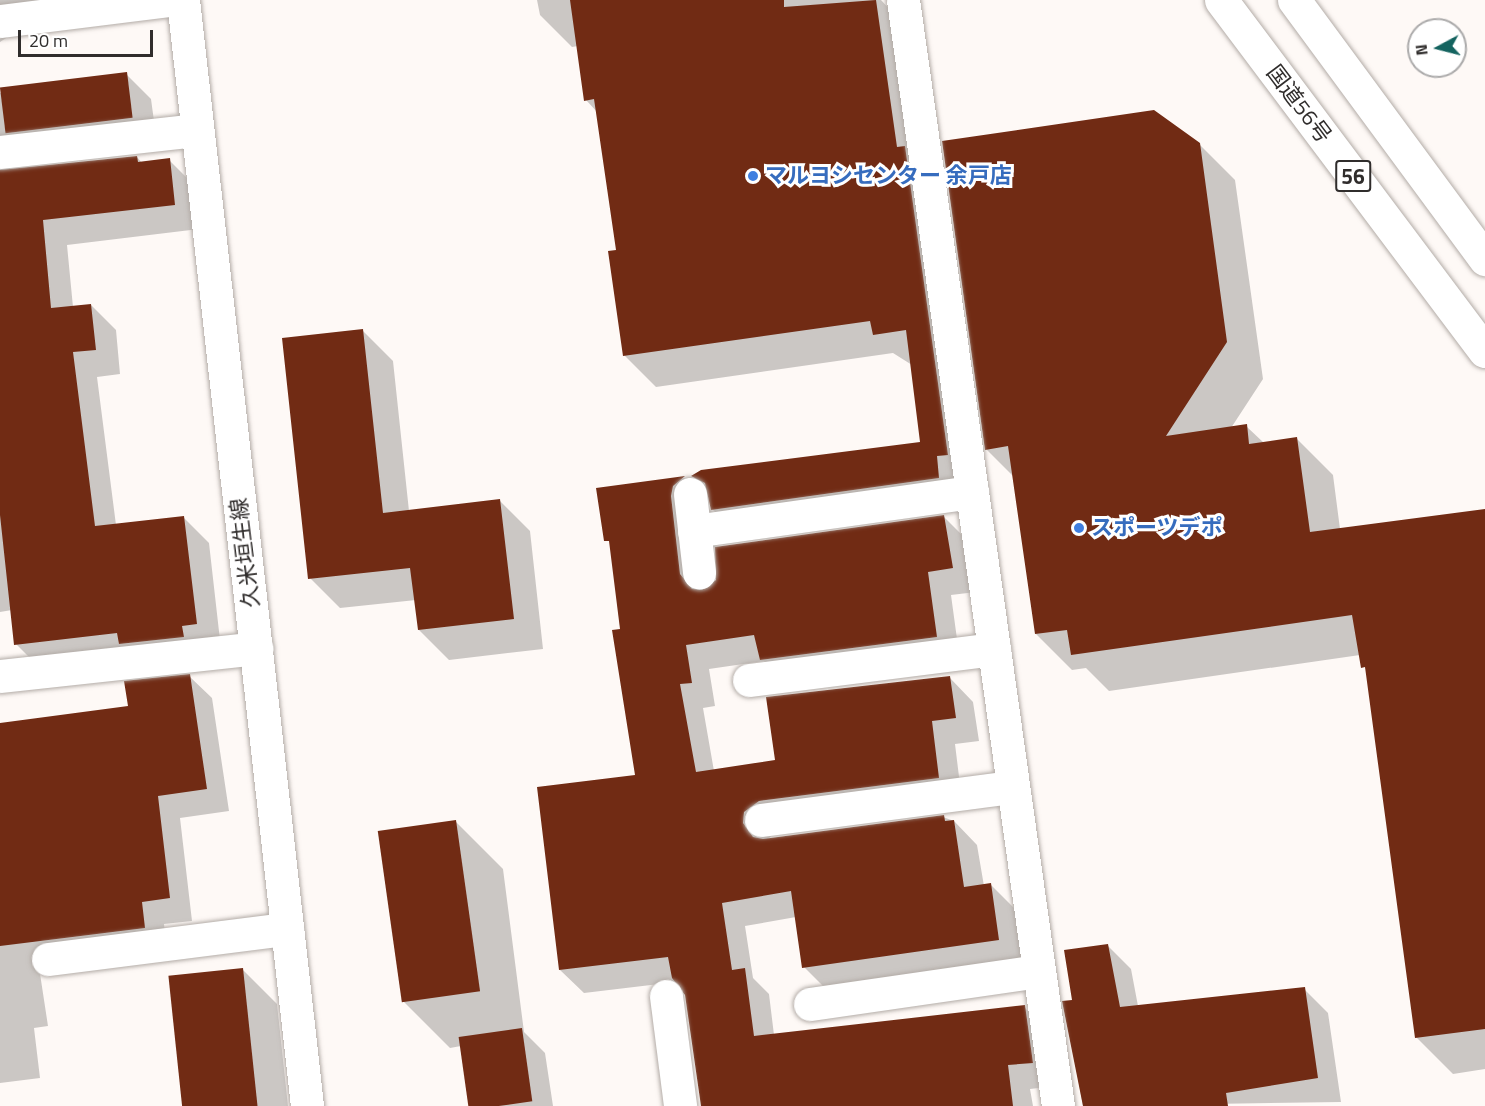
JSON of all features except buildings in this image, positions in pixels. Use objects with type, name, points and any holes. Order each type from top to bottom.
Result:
[{"type":"main road","points":[[0,21],[168,0]]},
{"type":"main road","name":"久米垣生線","points":[[183,0],[307,1106]]},
{"type":"main road","points":[[903,0],[1058,1106]]},
{"type":"main road","name":"国道56号","points":[[1221,0],[1485,351]]},
{"type":"main road","name":"56","points":[[1294,0],[1485,259]]},
{"type":"main road","points":[[0,152],[196,130]]},
{"type":"main road","points":[[694,531],[972,492]]},
{"type":"main road","points":[[690,494],[699,572]]},
{"type":"main road","points":[[0,676],[256,648]]},
{"type":"main road","points":[[749,680],[994,649]]},
{"type":"main road","points":[[760,820],[1013,787]]},
{"type":"main road","points":[[48,959],[287,929]]},
{"type":"main road","points":[[810,1004],[1039,971]]},
{"type":"main road","points":[[666,996],[680,1106]]},
{"type":"place","name":"マルヨシセンター 余戸店","points":[[753,176]]},
{"type":"place","name":"スポーツデポ","points":[[1079,528]]}]
